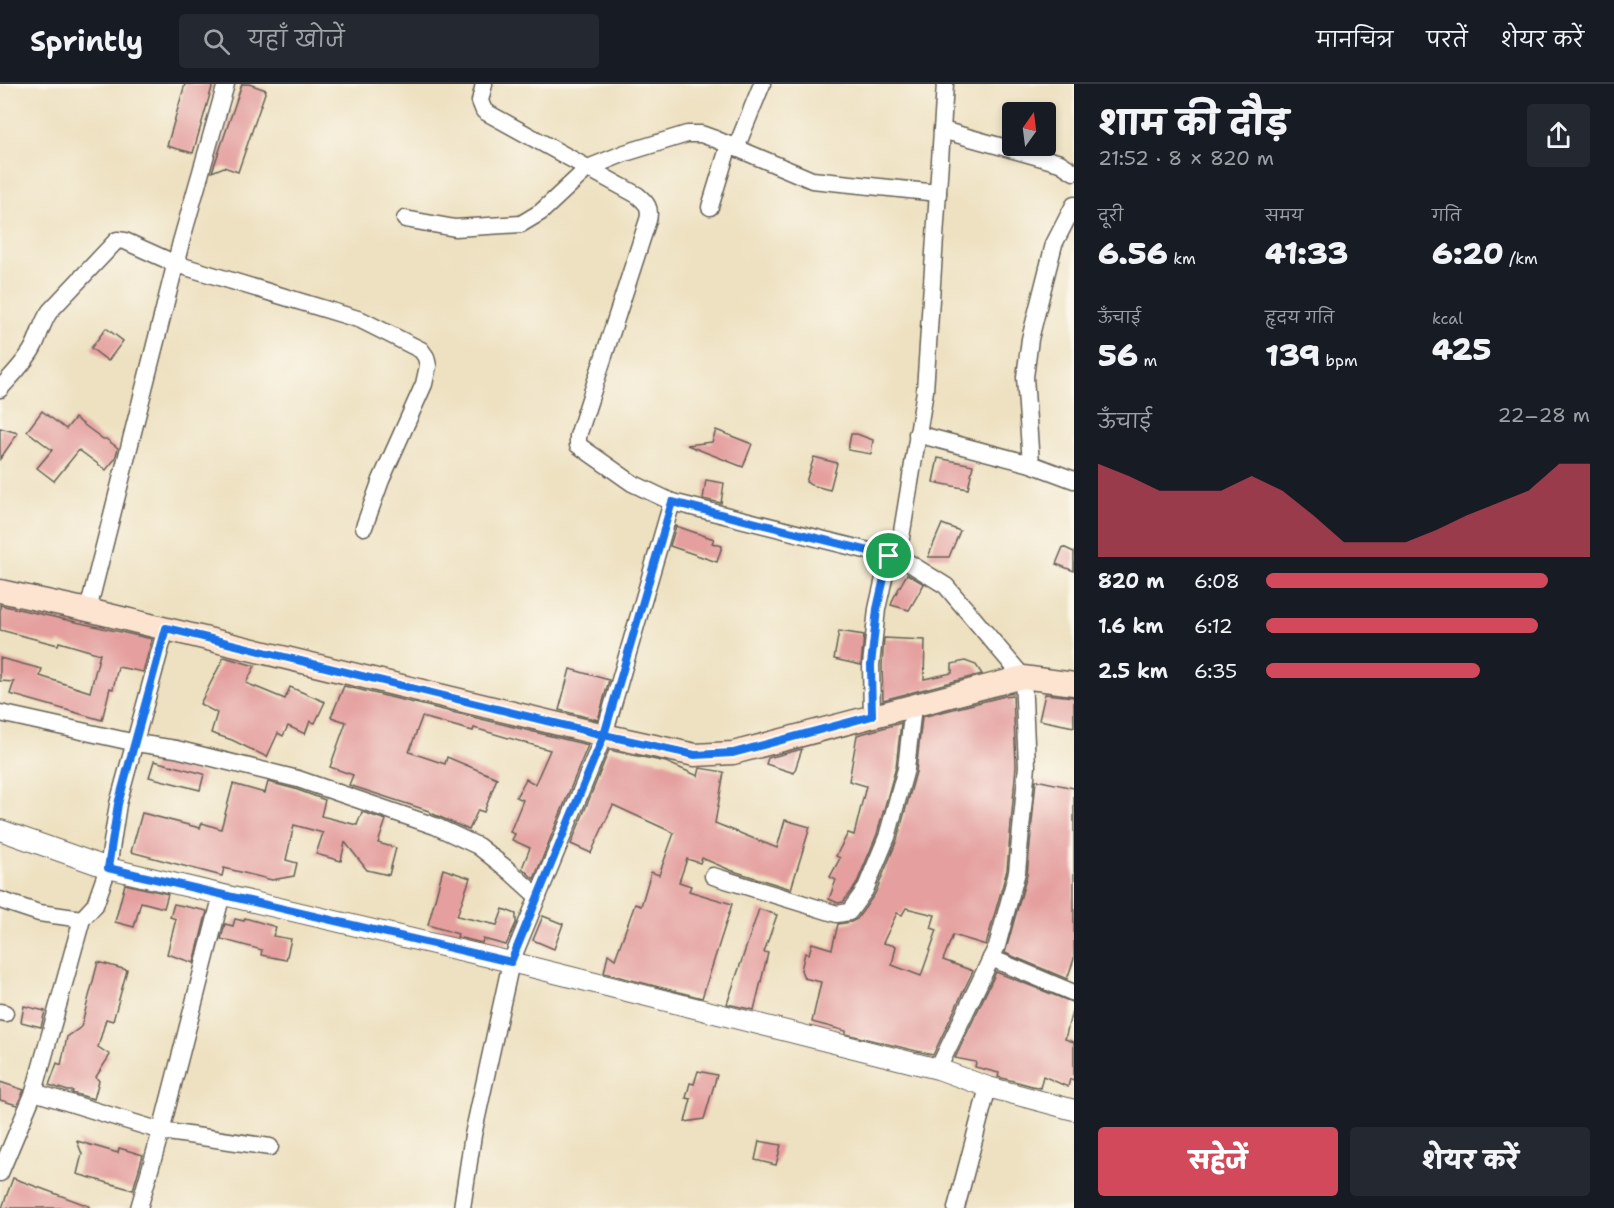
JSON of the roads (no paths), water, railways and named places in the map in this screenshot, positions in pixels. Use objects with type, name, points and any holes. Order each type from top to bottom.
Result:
[{"type":"main road","points":[[0,591],[166,628],[695,755],[733,753],[1023,677],[1074,684]]},
{"type":"street","points":[[88,610],[176,264],[226,84]]},
{"type":"street","points":[[484,84],[480,101],[484,111],[637,195],[646,202],[650,211],[578,436],[578,444],[632,483],[672,502],[893,556],[946,586],[1023,677],[1027,766],[1017,872],[997,946],[938,1070]]},
{"type":"street","points":[[710,207],[733,147],[762,84]]},
{"type":"street","points":[[872,716],[871,665],[876,620],[893,556],[925,391],[945,84]]},
{"type":"street","points":[[942,130],[1060,163],[1074,171]]},
{"type":"street","points":[[405,219],[455,228],[521,224],[541,212],[588,168],[625,153],[687,134],[701,134],[812,180],[938,193]]},
{"type":"street","points":[[1031,464],[1025,377],[1029,339],[1054,243],[1074,206]]},
{"type":"street","points":[[0,389],[26,358],[50,311],[117,240],[176,264],[361,320],[421,350],[428,366],[424,384],[381,480],[364,527]]},
{"type":"street","points":[[917,435],[1031,464],[1074,480]]},
{"type":"street","points":[[462,1208],[473,1135],[511,962],[604,735],[672,502]]},
{"type":"street","points":[[0,1173],[34,1092],[82,919],[95,905],[108,868],[118,804],[166,628]]},
{"type":"street","points":[[713,876],[837,914],[849,912],[865,890],[887,837],[906,769],[913,706]]},
{"type":"street","points":[[0,713],[136,743],[176,749],[298,779],[435,826],[478,846],[538,897]]},
{"type":"street","points":[[0,830],[108,868],[511,962],[938,1070],[988,1087],[1074,1110]]},
{"type":"street","points":[[139,1208],[222,894]]},
{"type":"street","points":[[0,900],[39,913],[82,919]]},
{"type":"street","points":[[991,958],[1074,993]]},
{"type":"street","points":[[956,1208],[988,1087]]},
{"type":"street","points":[[34,1092],[161,1131],[270,1147]]}]
